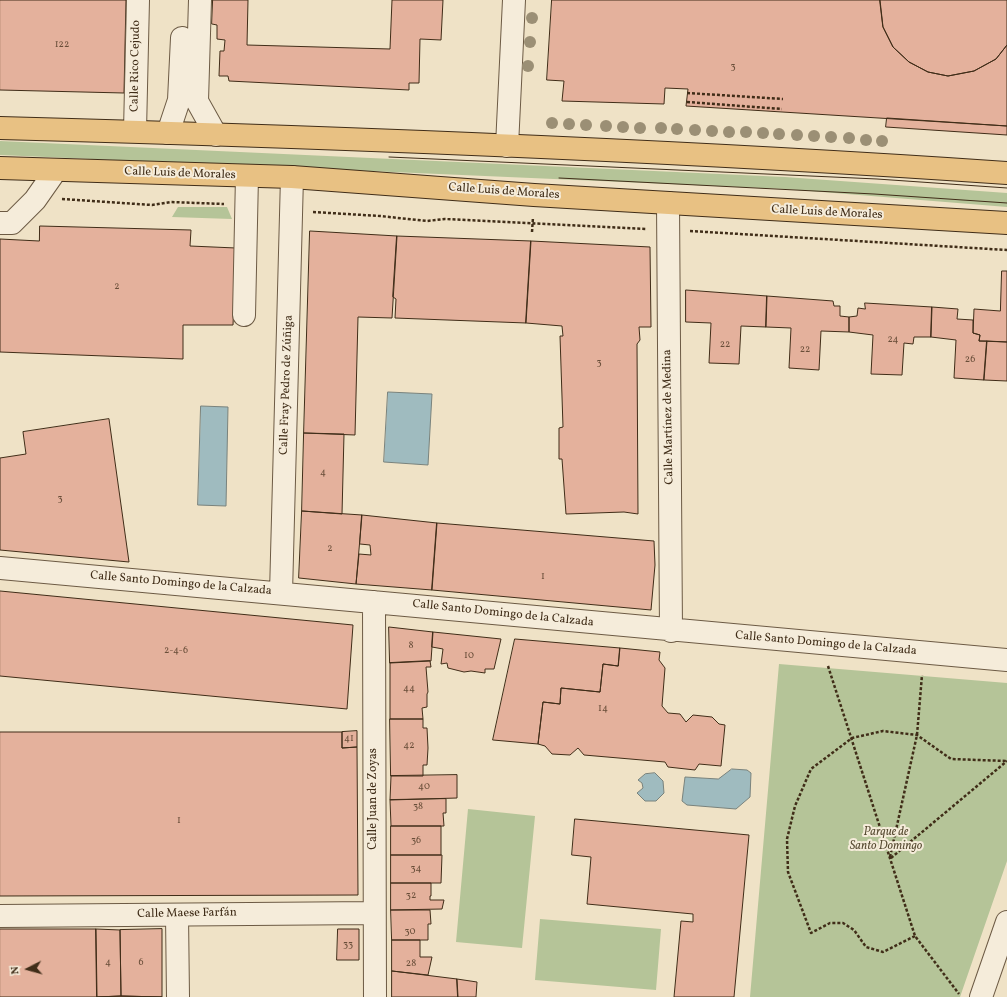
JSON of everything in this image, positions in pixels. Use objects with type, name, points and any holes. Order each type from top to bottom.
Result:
[{"type":"main road","points":[[0,128],[135,131],[802,159],[1007,173]]},
{"type":"main road","name":"Calle Luis de Morales","points":[[0,168],[292,177],[668,203],[1007,223]]},
{"type":"street","name":"Calle Rico Cejudo","points":[[135,131],[138,0]]},
{"type":"street","points":[[200,0],[197,101],[216,135]]},
{"type":"street","points":[[507,146],[514,0]]},
{"type":"street","points":[[168,133],[179,100],[182,38]]},
{"type":"street","points":[[0,223],[12,223],[36,200],[56,170]]},
{"type":"street","points":[[244,315],[247,176]]},
{"type":"street","name":"Calle Fray Pedro de Zúñiga","points":[[281,593],[292,177]]},
{"type":"street","name":"Calle Martínez de Medina","points":[[668,203],[671,630]]},
{"type":"street","name":"Calle Santo Domingo de la Calzada","points":[[0,568],[829,645],[1007,660]]},
{"type":"street","name":"Calle Juan de Zoyas","points":[[374,602],[375,997]]},
{"type":"street","name":"Calle Maese Farfán","points":[[0,916],[374,913]]},
{"type":"street","points":[[176,915],[178,997]]},
{"type":"street","points":[[981,997],[1007,922]]},
{"type":"path","points":[[687,94],[783,99]]},
{"type":"path","points":[[687,102],[782,108]]},
{"type":"path","points":[[36,200],[100,200],[116,203],[152,205],[171,202],[229,204]]},
{"type":"path","points":[[309,211],[427,221],[446,219],[655,229]]},
{"type":"path","points":[[688,231],[1007,250]]},
{"type":"path","points":[[829,645],[828,668],[852,738],[915,936],[963,997]]},
{"type":"path","points":[[890,858],[917,735],[924,653]]},
{"type":"path","points":[[915,936],[884,952],[866,947],[854,930],[844,923],[830,923],[811,933],[788,872],[787,839],[795,806],[811,769],[852,738],[883,731],[917,735],[951,758],[1007,761]]},
{"type":"path","points":[[890,858],[1007,761]]},
{"type":"green space","points":[[0,141],[785,177],[1007,193],[1007,207],[785,189],[0,155]]},
{"type":"green space","points":[[178,207],[227,207],[232,219],[172,217]]},
{"type":"green space","name":"Parque de Santo Domingo","points":[[779,664],[1007,683],[1007,861],[960,997],[750,997]]},
{"type":"green space","points":[[468,809],[535,816],[522,948],[456,942]]},
{"type":"green space","points":[[540,919],[661,929],[656,990],[535,980]]},
{"type":"water","points":[[388,392],[432,394],[428,465],[384,462]]},
{"type":"water","points":[[201,406],[228,407],[226,506],[198,505]]},
{"type":"water","points":[[732,769],[747,770],[751,773],[750,797],[736,809],[687,805],[682,801],[685,777],[718,779]]},
{"type":"water","points":[[655,773],[663,781],[664,793],[656,801],[645,801],[637,793],[643,788],[642,783],[638,780],[645,774]]},
{"type":"building","points":[[0,0],[126,0],[124,93],[0,90]]},
{"type":"building","points":[[213,0],[248,0],[247,45],[390,49],[392,0],[443,0],[441,40],[420,39],[419,83],[409,83],[409,90],[229,81],[228,76],[219,76],[220,51],[224,51],[225,40],[217,39],[217,25],[212,24]]},
{"type":"building","points":[[552,0],[880,0],[883,27],[893,47],[909,62],[928,72],[948,76],[974,71],[996,59],[1007,45],[1007,126],[686,106],[688,89],[665,88],[664,104],[562,101],[564,81],[547,80]]},
{"type":"building","points":[[880,0],[1007,0],[1007,45],[996,59],[974,71],[948,76],[928,72],[909,62],[893,47],[883,27]]},
{"type":"building","points":[[887,118],[1007,126],[1007,135],[886,127]]},
{"type":"building","points":[[40,226],[191,230],[190,246],[236,248],[233,325],[183,325],[183,359],[0,352],[0,239],[39,241]]},
{"type":"building","points":[[310,231],[397,236],[392,318],[358,317],[355,435],[304,433]]},
{"type":"building","points":[[397,236],[531,241],[526,323],[395,318],[396,299],[393,297]]},
{"type":"building","points":[[531,241],[650,247],[651,327],[639,327],[640,340],[637,344],[638,514],[624,512],[566,514],[562,459],[559,459],[559,428],[563,427],[560,336],[563,336],[562,326],[526,323]]},
{"type":"building","points":[[1002,271],[1007,271],[1007,342],[979,341],[980,335],[973,333],[974,309],[1000,311]]},
{"type":"building","points":[[686,290],[767,296],[766,327],[741,326],[739,364],[709,363],[711,323],[686,322]]},
{"type":"building","points":[[767,296],[833,301],[834,306],[840,306],[840,316],[849,317],[849,332],[821,331],[819,370],[789,368],[791,328],[766,327]]},
{"type":"building","points":[[865,303],[932,307],[931,337],[914,337],[913,344],[904,343],[902,375],[871,374],[873,335],[849,332],[849,317],[857,316],[858,308],[865,309]]},
{"type":"building","points":[[932,307],[958,309],[957,319],[973,320],[973,333],[980,335],[979,341],[987,341],[984,380],[954,378],[956,340],[931,337]]},
{"type":"building","points":[[987,341],[1007,342],[1007,381],[984,380]]},
{"type":"building","points":[[109,419],[129,562],[0,550],[0,458],[26,454],[23,432]]},
{"type":"building","points":[[304,433],[344,434],[342,514],[302,511]]},
{"type":"building","points":[[302,511],[362,515],[356,584],[299,578]]},
{"type":"building","points":[[362,515],[437,523],[432,590],[356,584],[359,554],[371,555],[370,545],[360,544]]},
{"type":"building","points":[[437,523],[654,541],[655,565],[651,610],[432,590]]},
{"type":"building","points":[[0,591],[353,625],[347,709],[0,676]]},
{"type":"building","points":[[389,627],[433,632],[431,661],[390,663]]},
{"type":"building","points":[[433,632],[501,639],[494,669],[485,669],[485,673],[471,671],[464,672],[448,668],[447,663],[441,664],[443,649],[432,647]]},
{"type":"building","points":[[515,639],[620,648],[618,666],[603,664],[600,692],[561,688],[560,704],[543,702],[538,744],[493,740]]},
{"type":"building","points":[[620,648],[660,652],[659,660],[665,668],[662,706],[668,713],[680,714],[686,722],[693,715],[712,717],[719,724],[725,725],[721,766],[699,764],[695,770],[668,767],[665,762],[584,755],[578,748],[570,755],[552,754],[545,746],[538,744],[543,702],[560,704],[561,688],[600,692],[603,664],[618,666]]},
{"type":"building","points":[[430,661],[431,667],[426,667],[428,692],[427,707],[422,708],[423,719],[390,719],[390,663]]},
{"type":"building","points":[[390,719],[423,719],[423,728],[427,728],[428,748],[427,765],[423,765],[423,776],[391,776]]},
{"type":"building","points":[[357,731],[357,747],[342,748],[342,732]]},
{"type":"building","points":[[0,732],[342,732],[342,748],[357,747],[358,895],[0,896]]},
{"type":"building","points":[[457,775],[457,798],[390,800],[391,776]]},
{"type":"building","points":[[446,799],[446,813],[443,813],[444,826],[391,826],[390,800]]},
{"type":"building","points":[[575,819],[749,835],[734,997],[674,997],[681,921],[693,922],[693,914],[587,904],[591,857],[572,855]]},
{"type":"building","points":[[391,826],[441,826],[441,855],[391,855]]},
{"type":"building","points":[[391,855],[442,855],[441,883],[391,883]]},
{"type":"building","points":[[391,883],[431,883],[430,900],[444,900],[442,909],[391,910]]},
{"type":"building","points":[[391,910],[430,910],[431,924],[428,924],[428,940],[392,940]]},
{"type":"building","points":[[0,929],[96,929],[97,997],[0,997]]},
{"type":"building","points":[[96,929],[120,930],[121,996],[97,997]]},
{"type":"building","points":[[162,929],[162,997],[121,996],[120,930]]},
{"type":"building","points":[[338,929],[359,929],[359,960],[337,960]]},
{"type":"building","points":[[392,940],[420,940],[420,957],[432,957],[428,975],[392,971]]},
{"type":"building","points":[[392,971],[457,979],[458,997],[392,997]]},
{"type":"building","points":[[457,979],[477,982],[476,997],[458,997]]},
{"type":"building","points":[[121,996],[162,997],[97,997]]},
{"type":"tram line","points":[[389,157],[877,179],[1007,188]]},
{"type":"tram line","points":[[559,178],[874,194],[1007,203]]}]
